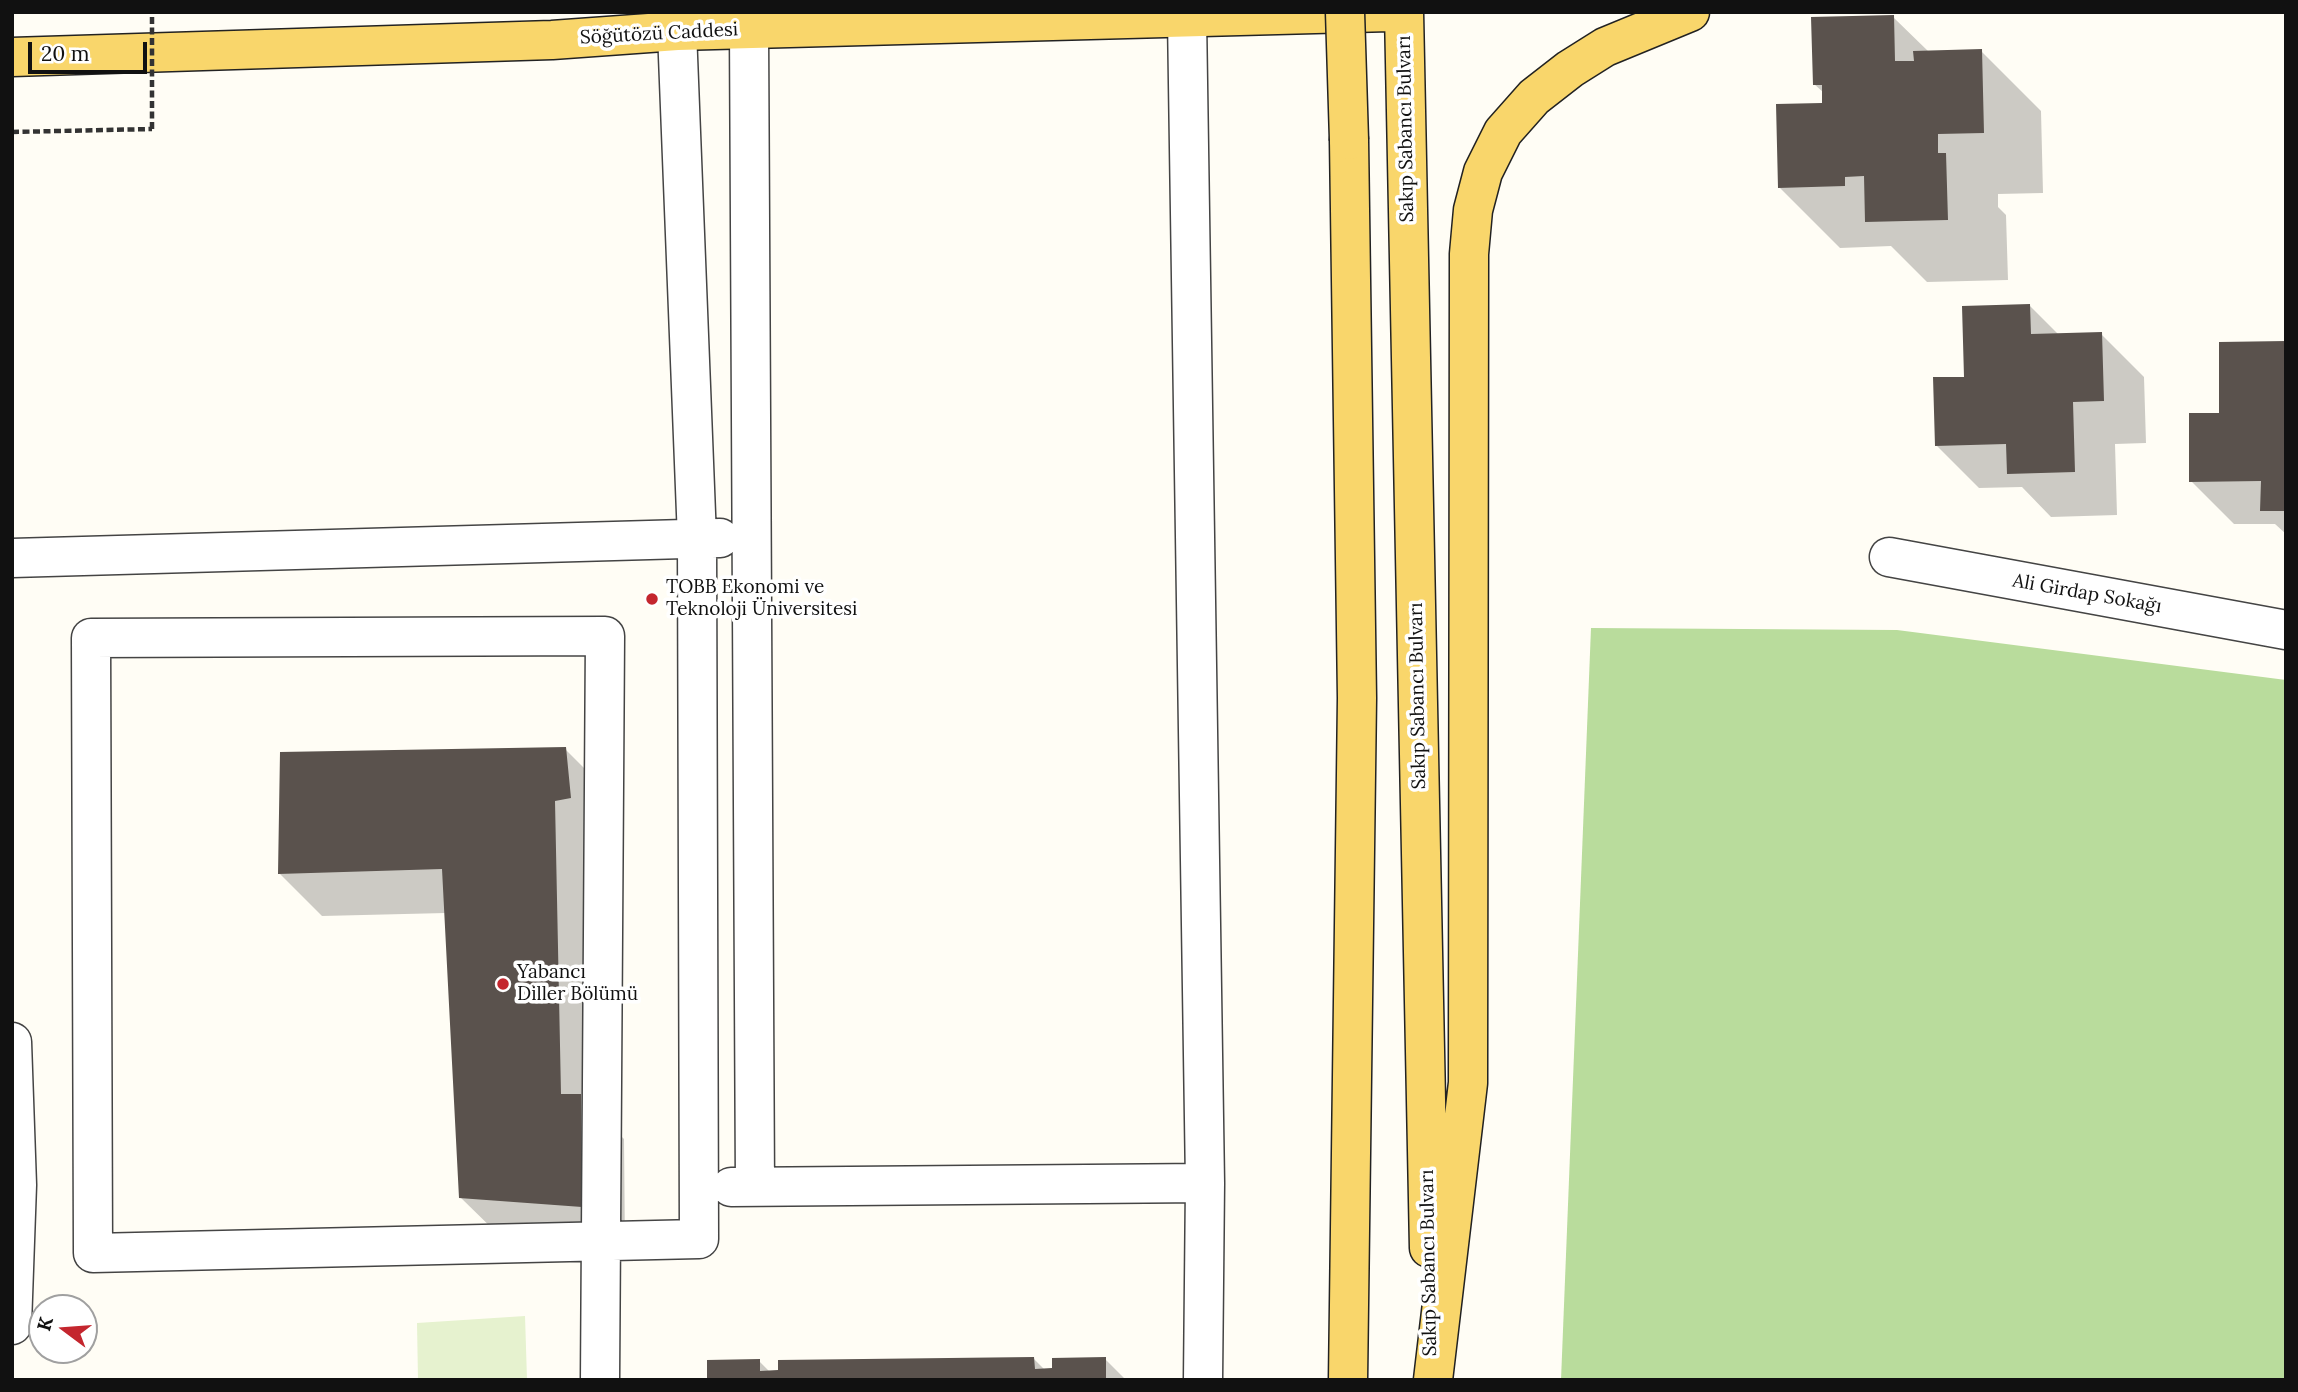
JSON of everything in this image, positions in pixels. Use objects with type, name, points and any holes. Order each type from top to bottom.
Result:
[{"type":"main road","points":[[1345,12],[1357,698],[1348,1380]]},
{"type":"main road","name":"Söğütözü Caddesi","points":[[16,65],[552,40],[677,31],[1390,12]]},
{"type":"main road","name":"Sakıp Sabancı Bulvarı","points":[[1404,12],[1432,1380]]},
{"type":"main road","points":[[1432,1380],[1468,1083],[1469,281],[1473,210],[1483,172],[1503,132],[1534,97],[1570,69],[1605,47],[1690,12]]},
{"type":"street","points":[[1187,18],[1205,1183],[1203,1380]]},
{"type":"street","points":[[749,30],[755,1187]]},
{"type":"street","points":[[600,1380],[600,1240],[605,636],[91,638],[93,1253],[600,1240],[699,1239],[697,539],[677,31]]},
{"type":"street","points":[[12,558],[751,537]]},
{"type":"street","name":"Ali Girdap Sokağı","points":[[1889,558],[2286,630]]},
{"type":"street","points":[[12,1042],[17,1185],[12,1325]]},
{"type":"street","points":[[699,1187],[1205,1183]]},
{"type":"path","points":[[12,132],[152,128],[152,12]]},
{"type":"green space","points":[[1591,628],[1897,630],[2286,680],[2286,1380],[1561,1380]]},
{"type":"green space","points":[[525,1316],[527,1380],[418,1380],[417,1323]]},
{"type":"building","points":[[1894,15],[1895,61],[1914,61],[1913,51],[1982,49],[1984,133],[1938,134],[1938,153],[1946,153],[1948,220],[1865,222],[1864,176],[1845,177],[1845,186],[1778,188],[1776,104],[1822,103],[1822,85],[1813,85],[1811,17]]},
{"type":"building","points":[[2030,304],[2031,334],[2102,332],[2104,401],[2073,402],[2075,472],[2007,474],[2006,444],[1935,446],[1933,377],[1964,377],[1962,306]]},
{"type":"building","points":[[2286,341],[2286,511],[2260,511],[2261,481],[2189,482],[2189,413],[2219,413],[2219,342]]},
{"type":"building","name":"Yabancı Diller Bölümü","points":[[566,747],[571,798],[555,801],[561,1094],[581,1094],[582,1207],[459,1198],[442,869],[278,874],[280,752]]},
{"type":"building","points":[[1034,1357],[1035,1369],[1052,1368],[1052,1358],[1106,1357],[1106,1380],[707,1380],[707,1360],[760,1359],[760,1371],[778,1370],[778,1360]]},
{"type":"place","name":"TOBB Ekonomi ve Teknoloji Üniversitesi","points":[[652,599]]},
{"type":"place","name":"Yabancı Diller Bölümü","points":[[503,984]]}]
